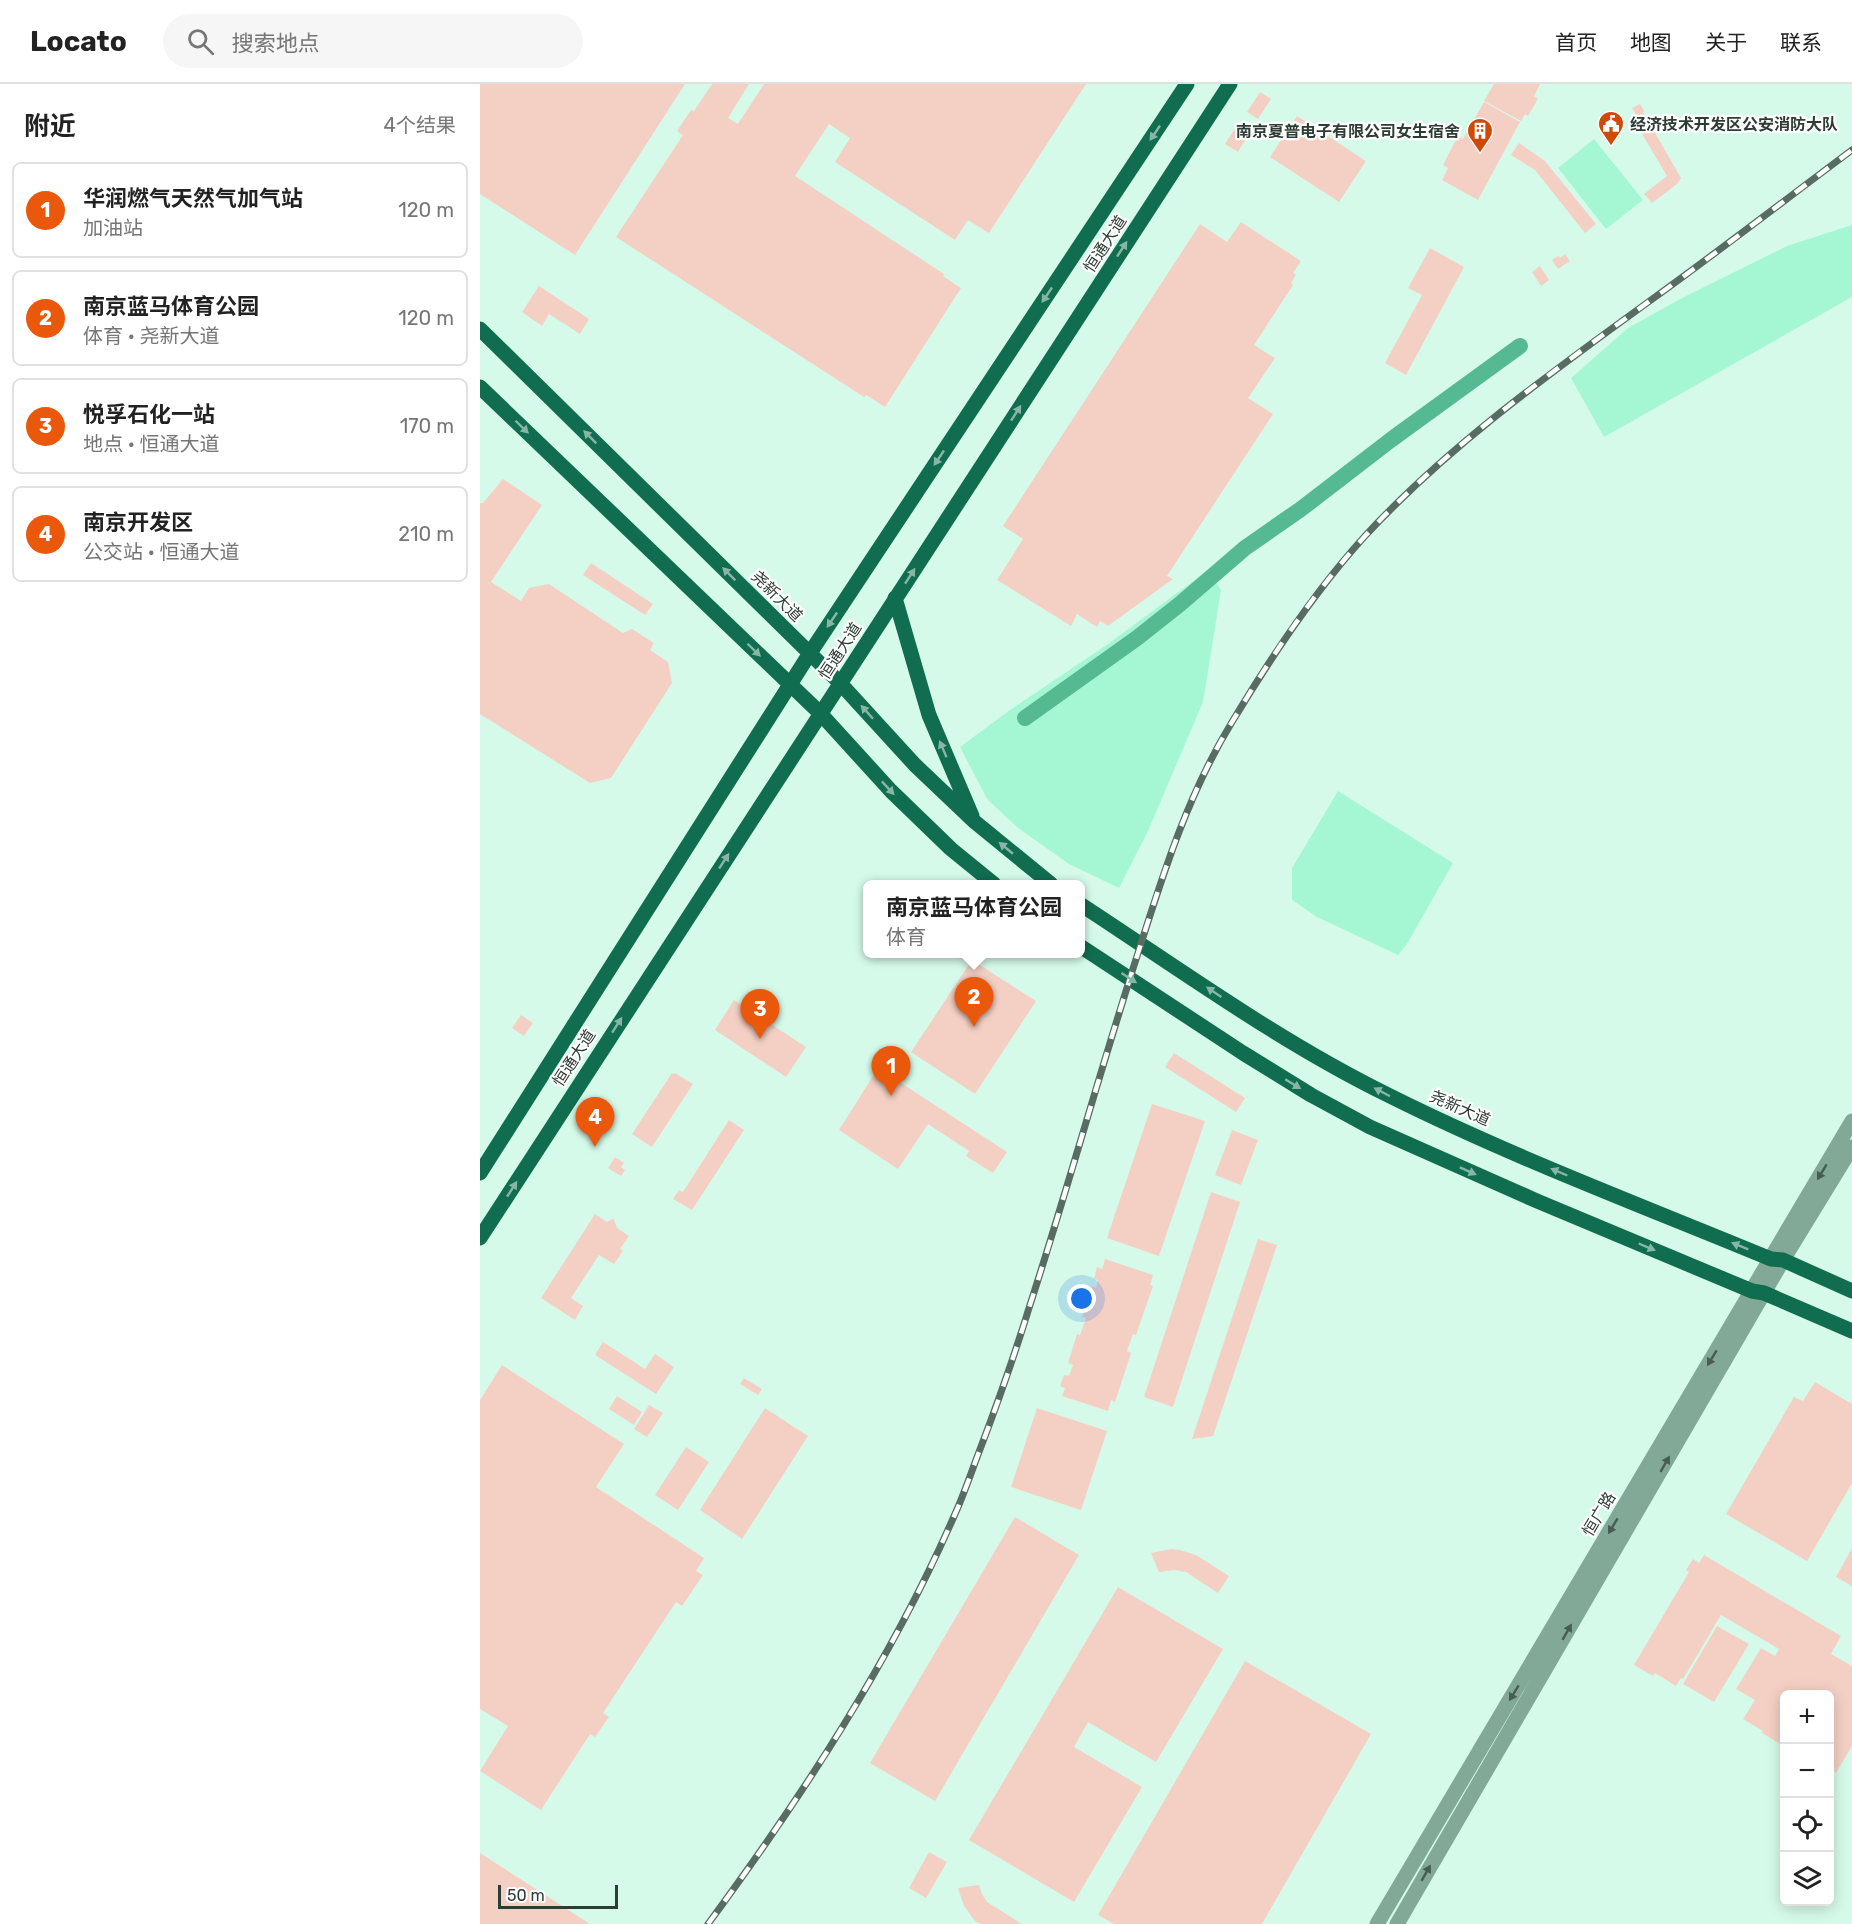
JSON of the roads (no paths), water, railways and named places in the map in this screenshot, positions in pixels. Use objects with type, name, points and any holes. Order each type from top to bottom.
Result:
[{"type":"main road","name":"恒通大道","points":[[480,1173],[810,653],[1187,84]]},
{"type":"main road","name":"恒通大道","points":[[480,1238],[1230,84]]},
{"type":"main road","name":"尧新大道","points":[[480,329],[840,683],[915,765],[975,822],[1046,880]]},
{"type":"main road","points":[[480,387],[820,713],[891,791],[951,849],[988,880]]},
{"type":"main road","points":[[896,598],[928,715],[975,822]]},
{"type":"main road","name":"尧新大道","points":[[1085,907],[1262,1023],[1387,1095],[1551,1168],[1852,1291]]},
{"type":"main road","points":[[1085,949],[1243,1053],[1311,1095],[1370,1127],[1537,1201],[1852,1331]]},
{"type":"street","name":"恒广路","points":[[1377,1924],[1777,1260],[1852,1121]]},
{"type":"street","name":"恒广路","points":[[1777,1260],[1852,1146]]},
{"type":"street","name":"恒广路","points":[[1397,1924],[1758,1292]]},
{"type":"waterway","points":[[1025,718],[1137,638],[1245,548],[1520,346]]},
{"type":"railway","points":[[708,1924],[778,1826],[843,1726],[903,1622],[955,1514],[1017,1345],[1167,864],[1202,777],[1216,749],[1262,673],[1311,602],[1346,557],[1431,471],[1539,382],[1852,150]]},
{"type":"place","name":"经济技术开发区公安消防大队","points":[[1611,147]]},
{"type":"place","name":"南京夏普电子有限公司女生宿舍","points":[[1480,154]]},
{"type":"place","name":"南京蓝马体育公园","points":[[974,1027]]},
{"type":"place","name":"悦孚石化一站","points":[[760,1039]]},
{"type":"place","name":"华润燃气天然气加气站","points":[[891,1096]]},
{"type":"place","name":"南京开发区","points":[[595,1147]]}]
